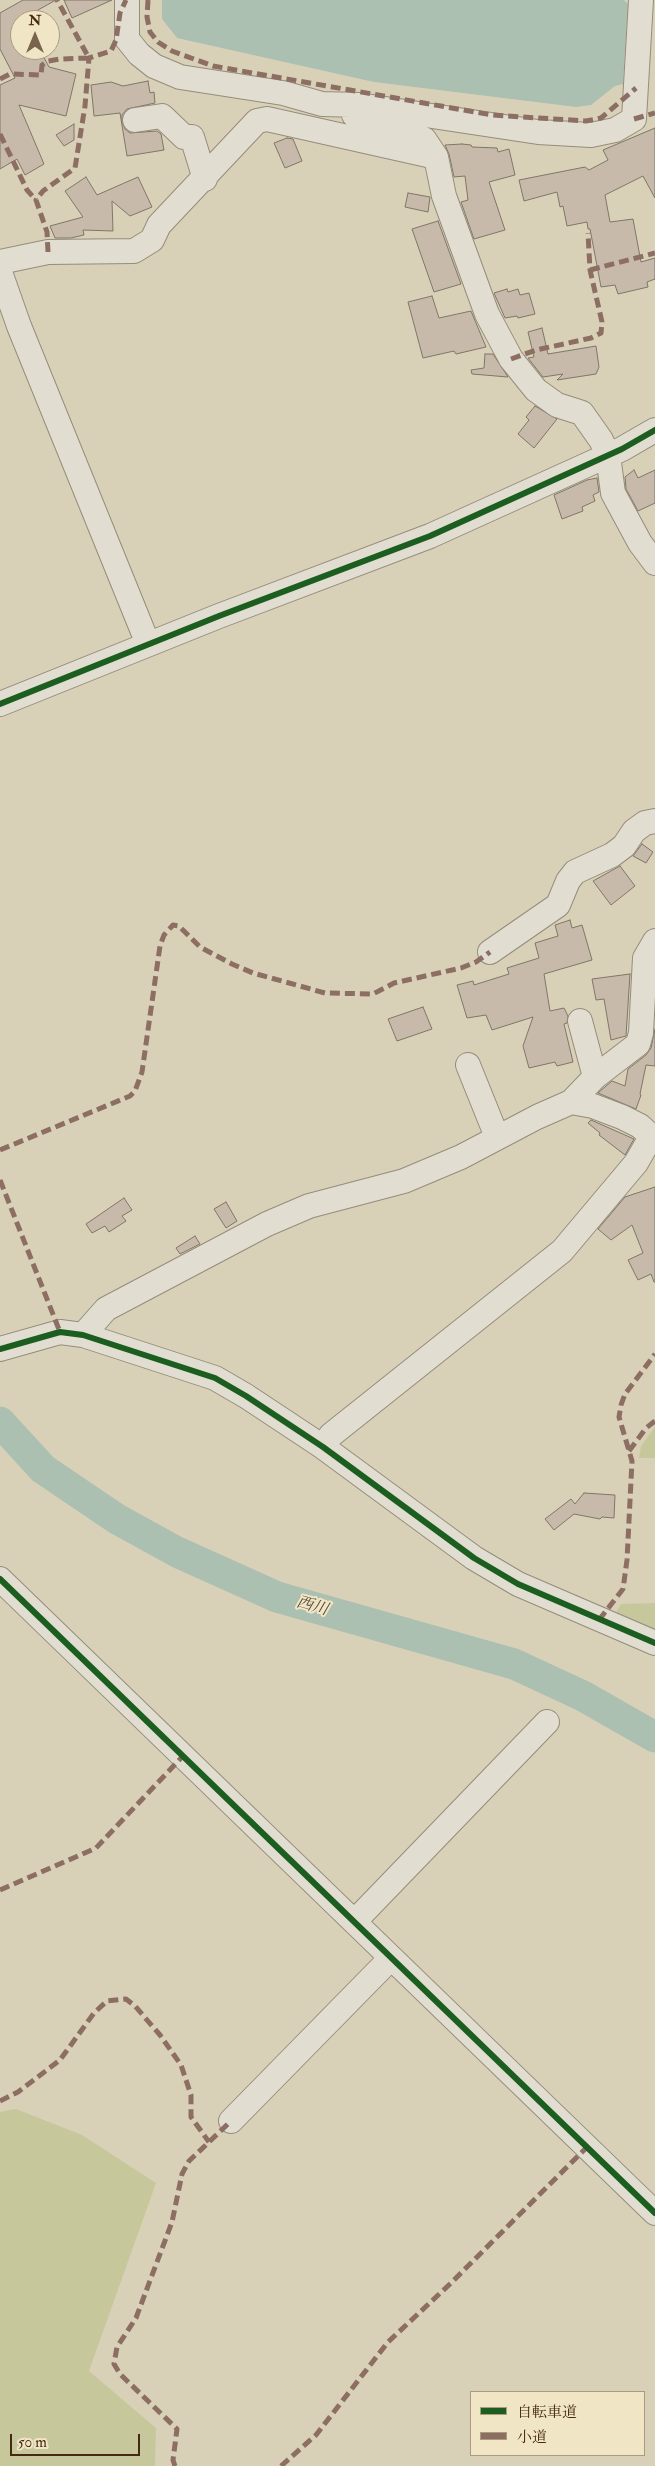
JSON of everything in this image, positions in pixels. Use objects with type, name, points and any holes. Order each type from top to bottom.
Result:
[{"type":"street","points":[[127,0],[127,39],[139,54],[154,66],[180,77],[274,92],[322,104],[359,105],[538,132],[591,135],[615,130],[634,119],[641,0]]},
{"type":"street","points":[[336,105],[352,115],[424,139],[436,157],[444,196],[486,314],[511,359],[536,390],[557,404],[582,413],[601,440],[608,455],[613,493],[640,543],[655,563]]},
{"type":"street","points":[[135,120],[162,116],[188,137],[204,179]]},
{"type":"street","points":[[0,262],[48,252],[134,251],[152,240],[159,225],[257,121],[267,119],[436,157]]},
{"type":"street","points":[[0,272],[19,326],[148,644]]},
{"type":"street","points":[[0,704],[148,644],[430,536],[608,455],[655,430]]},
{"type":"street","points":[[490,952],[558,905],[575,872],[612,855],[624,846],[634,831],[645,823],[655,821]]},
{"type":"street","points":[[83,1335],[106,1309],[267,1224],[309,1206],[404,1181],[461,1157],[571,1102],[595,1077],[638,1044],[641,1033],[645,958],[655,941]]},
{"type":"street","points":[[580,1021],[595,1077]]},
{"type":"street","points":[[468,1065],[498,1137]]},
{"type":"street","points":[[323,1447],[332,1434],[562,1250],[636,1163],[650,1129],[599,1108],[571,1102]]},
{"type":"street","points":[[0,1349],[60,1332],[83,1335],[215,1378],[246,1396],[323,1447],[474,1558],[510,1579],[655,1643]]},
{"type":"street","points":[[0,1579],[655,2213]]},
{"type":"street","points":[[355,1921],[546,1722]]},
{"type":"street","points":[[231,2121],[391,1958]]},
{"type":"green space","points":[[655,1427],[655,1458],[639,1458],[641,1446]]},
{"type":"green space","points":[[655,1603],[655,1633],[614,1616],[621,1604]]},
{"type":"green space","points":[[16,2109],[82,2135],[156,2183],[89,2371],[156,2428],[155,2466],[0,2466],[0,2112]]},
{"type":"shaded area","points":[[162,0],[624,0],[628,4],[623,84],[615,86],[591,105],[576,107],[374,82],[177,38],[162,19]]},
{"type":"building","points":[[23,0],[56,0],[38,10],[10,10],[10,60],[45,60],[49,67],[76,74],[66,116],[19,105],[44,164],[25,175],[17,159],[0,169],[0,85],[15,78],[0,49],[0,13]]},
{"type":"building","points":[[64,0],[112,0],[72,18]]},
{"type":"building","points":[[148,81],[150,93],[154,92],[155,103],[127,109],[122,115],[122,122],[125,129],[130,133],[157,131],[161,134],[164,150],[127,156],[120,113],[94,116],[91,85],[111,82],[123,86]]},
{"type":"building","points":[[74,124],[74,140],[64,146],[56,135]]},
{"type":"building","points":[[655,128],[655,198],[643,176],[605,195],[610,222],[633,219],[641,262],[655,258],[655,279],[647,282],[648,287],[618,294],[615,285],[601,287],[587,222],[567,226],[563,206],[560,207],[557,192],[524,201],[519,180],[585,167],[589,170],[608,160],[603,150]]},
{"type":"building","points":[[287,138],[293,139],[302,161],[285,168],[274,143]]},
{"type":"building","points":[[445,145],[471,145],[472,147],[497,148],[498,152],[509,149],[515,175],[489,182],[505,230],[474,239],[461,202],[468,200],[465,176],[454,177]]},
{"type":"building","points":[[86,177],[97,195],[138,177],[152,207],[130,216],[112,201],[113,231],[83,230],[84,235],[71,238],[55,238],[50,226],[83,217],[65,191]]},
{"type":"building","points":[[408,193],[430,197],[428,212],[405,207]]},
{"type":"building","points":[[438,221],[461,284],[434,292],[412,229]]},
{"type":"building","points":[[507,289],[508,292],[518,289],[520,295],[529,293],[535,314],[518,318],[517,316],[505,318],[494,293]]},
{"type":"building","points":[[432,296],[439,318],[471,311],[486,347],[456,354],[454,351],[423,358],[408,302]]},
{"type":"building","points":[[542,328],[548,354],[596,346],[599,367],[596,374],[557,380],[563,374],[543,377],[528,358],[534,357],[528,332]]},
{"type":"building","points":[[485,354],[493,354],[508,377],[472,374],[471,370],[484,368]]},
{"type":"building","points":[[535,406],[557,419],[534,448],[518,434],[529,420],[526,417]]},
{"type":"building","points":[[634,470],[638,478],[655,470],[655,503],[638,511],[626,489],[625,477]]},
{"type":"building","points":[[597,478],[599,492],[593,495],[595,501],[582,507],[583,511],[562,519],[554,495],[587,480]]},
{"type":"building","points":[[642,844],[653,852],[646,863],[633,856]]},
{"type":"building","points":[[620,866],[635,886],[611,905],[593,881]]},
{"type":"building","points":[[570,920],[572,928],[582,925],[592,960],[544,974],[550,1011],[564,1008],[568,1016],[567,1023],[564,1024],[573,1062],[557,1066],[555,1062],[529,1068],[523,1046],[533,1017],[492,1030],[486,1015],[467,1018],[457,985],[473,981],[474,985],[509,974],[507,968],[539,958],[535,943],[558,936],[555,925]]},
{"type":"building","points":[[630,974],[626,1036],[611,1040],[604,999],[596,1000],[592,979]]},
{"type":"building","points":[[423,1007],[432,1029],[397,1041],[388,1019]]},
{"type":"building","points":[[655,1029],[655,1066],[646,1065],[641,1095],[636,1109],[598,1093],[612,1081],[625,1086],[628,1069],[646,1055],[651,1048]]},
{"type":"building","points":[[591,1120],[634,1139],[625,1155],[599,1135],[600,1133],[588,1123]]},
{"type":"building","points":[[655,1187],[654,1282],[651,1274],[638,1280],[628,1260],[643,1253],[632,1225],[611,1240],[598,1229],[625,1197]]},
{"type":"building","points":[[124,1198],[132,1210],[122,1216],[126,1221],[109,1232],[105,1226],[92,1233],[86,1224]]},
{"type":"building","points":[[226,1202],[237,1221],[226,1228],[214,1209]]},
{"type":"building","points":[[195,1236],[200,1244],[180,1254],[176,1248]]},
{"type":"building","points":[[584,1493],[615,1495],[614,1518],[602,1517],[600,1519],[574,1514],[554,1530],[545,1519],[571,1499],[575,1504]]},
{"type":"waterway","name":"西川","points":[[0,1422],[43,1469],[117,1519],[177,1552],[277,1597],[514,1664],[583,1696],[655,1737]]},
{"type":"marked path","points":[[0,79],[10,74],[41,75],[42,65],[48,61],[89,58],[57,0]]},
{"type":"marked path","points":[[48,252],[47,232],[36,200],[43,191],[75,168],[85,106],[89,58],[111,51],[116,40],[120,13],[126,0]]},
{"type":"marked path","points":[[148,0],[147,17],[150,32],[158,42],[172,51],[213,66],[492,115],[586,121],[601,118],[636,88]]},
{"type":"marked path","points":[[634,119],[655,113]]},
{"type":"marked path","points":[[0,134],[27,190],[36,200]]},
{"type":"marked path","points":[[511,359],[536,350],[591,338],[601,333],[602,322],[590,270],[588,233]]},
{"type":"marked path","points":[[590,270],[655,253]]},
{"type":"marked path","points":[[0,1150],[130,1096],[135,1091],[142,1072],[160,946],[164,935],[173,925],[179,926],[200,947],[232,964],[253,973],[325,993],[373,994],[394,983],[461,968],[476,962],[490,952]]},
{"type":"marked path","points":[[0,1180],[60,1332]]},
{"type":"marked path","points":[[599,1620],[623,1589],[627,1560],[632,1461],[619,1417],[621,1405],[625,1394],[655,1354]]},
{"type":"marked path","points":[[629,1451],[646,1428],[655,1421]]},
{"type":"marked path","points":[[0,1890],[96,1848],[183,1756]]},
{"type":"marked path","points":[[0,2101],[18,2092],[60,2060],[94,2013],[107,2001],[126,1999],[135,2006],[160,2035],[181,2065],[191,2095],[191,2117],[209,2142]]},
{"type":"marked path","points":[[175,2466],[173,2460],[177,2429],[120,2374],[114,2364],[117,2347],[136,2318],[172,2222],[182,2174],[189,2161],[231,2121]]},
{"type":"marked path","points":[[281,2466],[316,2435],[388,2342],[451,2283],[587,2147]]},
{"type":"cycle path","points":[[0,704],[219,616],[430,536],[622,449],[655,430]]},
{"type":"cycle path","points":[[0,1349],[60,1332],[83,1335],[215,1378],[246,1396],[323,1447],[474,1558],[518,1584],[655,1643]]},
{"type":"cycle path","points":[[0,1579],[655,2213]]}]
